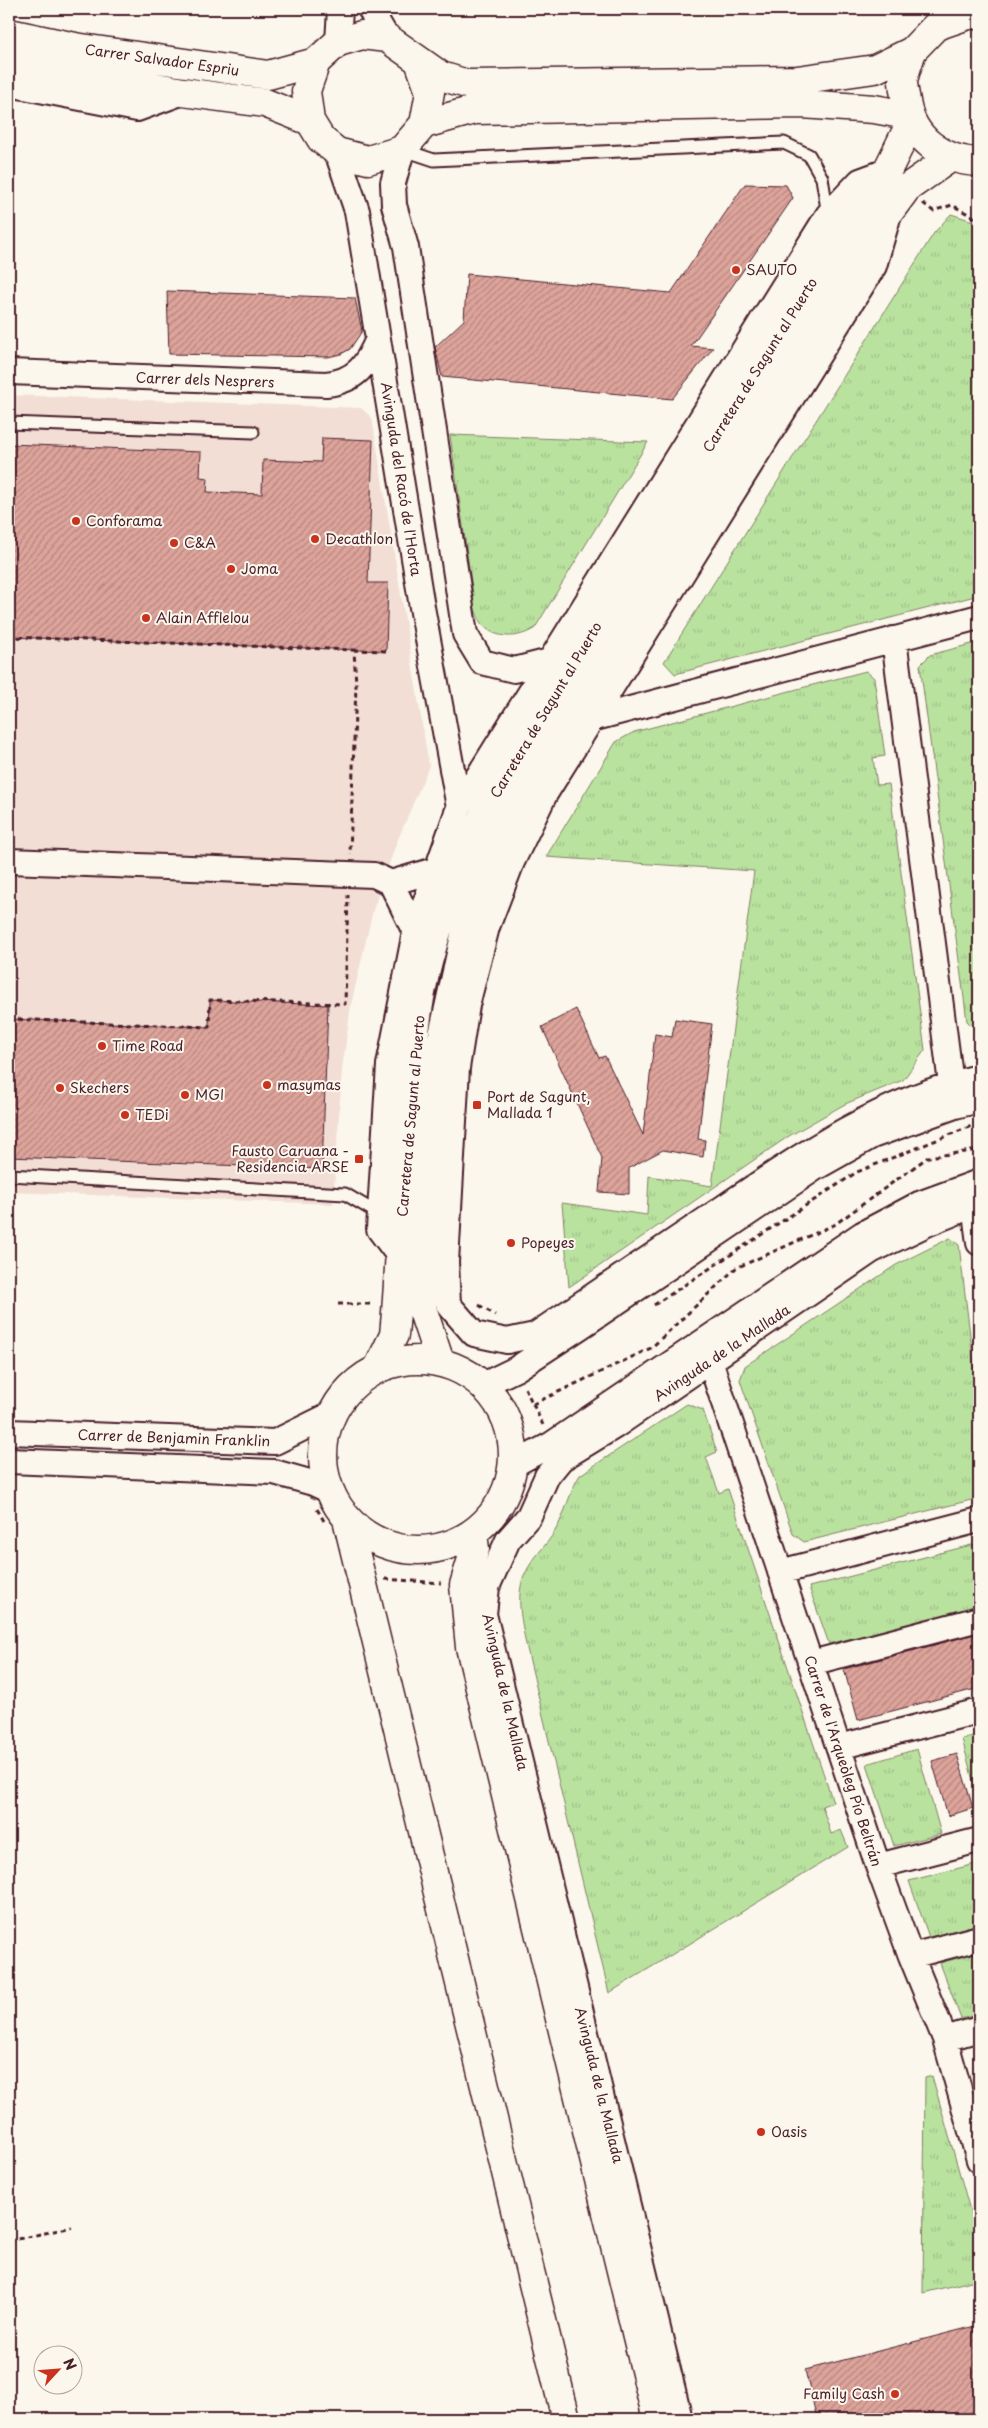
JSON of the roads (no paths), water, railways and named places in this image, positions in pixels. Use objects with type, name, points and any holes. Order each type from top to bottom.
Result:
[{"type":"street","points":[[338,42],[340,9]]},
{"type":"street","points":[[370,9],[387,38],[441,76],[467,84],[798,80],[875,69],[912,51],[936,26],[974,13]]},
{"type":"street","name":"Carrer Salvador Espriu","points":[[9,33],[75,47],[268,75],[316,62]]},
{"type":"street","points":[[387,38],[362,35],[338,42],[316,62],[306,91],[310,121],[321,139],[338,152],[368,160],[402,150]]},
{"type":"street","points":[[912,51],[903,82],[909,119],[927,144],[950,158],[979,162]]},
{"type":"street","name":"Carrer Salvador Espriu","points":[[9,60],[183,92],[265,103],[310,121]]},
{"type":"street","points":[[419,61],[430,92],[424,124],[402,150],[393,183],[394,205],[406,247],[466,634],[482,662],[514,670],[549,661]]},
{"type":"street","points":[[9,84],[137,108],[183,92]]},
{"type":"street","points":[[424,124],[474,110],[802,104],[874,108],[909,119]]},
{"type":"street","name":"Carretera de Sagunt al Puerto","points":[[440,1362],[422,1308],[436,1067],[468,922],[494,854],[527,788],[873,234],[889,212],[909,119]]},
{"type":"street","name":"Avinguda del Racó de l'Horta","points":[[338,152],[357,211],[422,607],[459,807]]},
{"type":"street","name":"Carretera de Sagunt al Puerto","points":[[378,1368],[394,1335],[412,1064],[420,997],[442,916],[470,844],[501,778],[852,217],[897,180],[950,158]]},
{"type":"street","points":[[400,1257],[380,1229],[389,1066],[415,932],[459,807],[828,214],[860,180],[897,180]]},
{"type":"street","points":[[889,212],[874,266],[545,794],[512,862],[487,927],[467,1005],[457,1068],[447,1239],[448,1304],[474,1334],[507,1341],[535,1335],[802,1155],[860,1122],[951,1084],[979,1078]]},
{"type":"street","name":"Carrer dels Nesprers","points":[[9,372],[326,384],[344,383],[368,363],[378,339]]},
{"type":"street","points":[[592,719],[979,617]]},
{"type":"street","points":[[894,639],[951,1084]]},
{"type":"street","points":[[9,861],[374,875],[391,883],[415,932]]},
{"type":"street","points":[[391,883],[438,869]]},
{"type":"street","points":[[483,1385],[521,1379],[566,1336],[815,1168],[872,1136],[955,1106],[979,1100]]},
{"type":"street","points":[[978,1197],[979,1243]]},
{"type":"street","name":"Avinguda de la Mallada","points":[[680,2419],[484,1614],[487,1587],[508,1540],[529,1516],[547,1476],[561,1459],[616,1426],[871,1251],[978,1197]]},
{"type":"street","name":"Avinguda de la Mallada","points":[[513,1465],[552,1444],[862,1234],[919,1204],[978,1197]]},
{"type":"street","points":[[426,1265],[447,1239]]},
{"type":"street","points":[[566,1336],[569,1312]]},
{"type":"street","points":[[408,1360],[440,1362],[459,1369],[483,1385],[496,1400],[508,1422],[513,1445],[513,1465],[510,1483],[501,1504],[485,1524],[473,1534],[448,1546],[430,1550],[405,1550],[385,1545],[366,1535],[347,1518],[330,1491],[325,1475],[323,1452],[326,1430],[332,1414],[351,1388],[378,1368],[408,1360]]},
{"type":"street","name":"Carrer de l'Arqueòleg Pío Beltrán","points":[[710,1361],[878,1866],[911,1956],[945,2039],[979,2160]]},
{"type":"street","name":"Carrer de Benjamin Franklin","points":[[9,1432],[275,1442],[332,1414]]},
{"type":"street","points":[[588,1420],[616,1426]]},
{"type":"street","points":[[9,1461],[274,1472],[330,1491]]},
{"type":"street","points":[[347,1518],[566,2419]]},
{"type":"street","points":[[780,1572],[979,1520]]},
{"type":"street","points":[[473,1534],[475,1549],[464,1585],[471,1651],[658,2419]]},
{"type":"street","points":[[811,1663],[979,1619]]},
{"type":"street","points":[[471,1651],[500,1677]]},
{"type":"street","points":[[839,1748],[979,1711]]},
{"type":"street","points":[[878,1866],[979,1840]]},
{"type":"street","points":[[911,1956],[979,1938]]},
{"type":"street","points":[[945,2039],[979,2029]]},
{"type":"lane","points":[[402,150],[434,160],[784,143],[809,155],[822,178],[828,214]]},
{"type":"lane","points":[[9,423],[253,432]]},
{"type":"lane","points":[[9,1176],[345,1194],[374,1211],[380,1229]]},
{"type":"place","name":"SAUTO","points":[[736,270]]},
{"type":"place","name":"Conforama","points":[[76,521]]},
{"type":"place","name":"Decathlon","points":[[315,539]]},
{"type":"place","name":"C&A","points":[[174,543]]},
{"type":"place","name":"Joma","points":[[231,569]]},
{"type":"place","name":"Alain Afflelou","points":[[146,618]]},
{"type":"place","name":"Time Road","points":[[102,1046]]},
{"type":"place","name":"masymas","points":[[267,1085]]},
{"type":"place","name":"Skechers","points":[[60,1088]]},
{"type":"place","name":"MGI","points":[[185,1095]]},
{"type":"place","name":"Port de Sagunt, Mallada 1","points":[[477,1105]]},
{"type":"place","name":"TEDi","points":[[125,1115]]},
{"type":"place","name":"Fausto Caruana - Residencia ARSE","points":[[359,1159]]},
{"type":"place","name":"Popeyes","points":[[511,1243]]},
{"type":"place","name":"Oasis","points":[[761,2132]]},
{"type":"place","name":"Family Cash","points":[[895,2394]]}]
